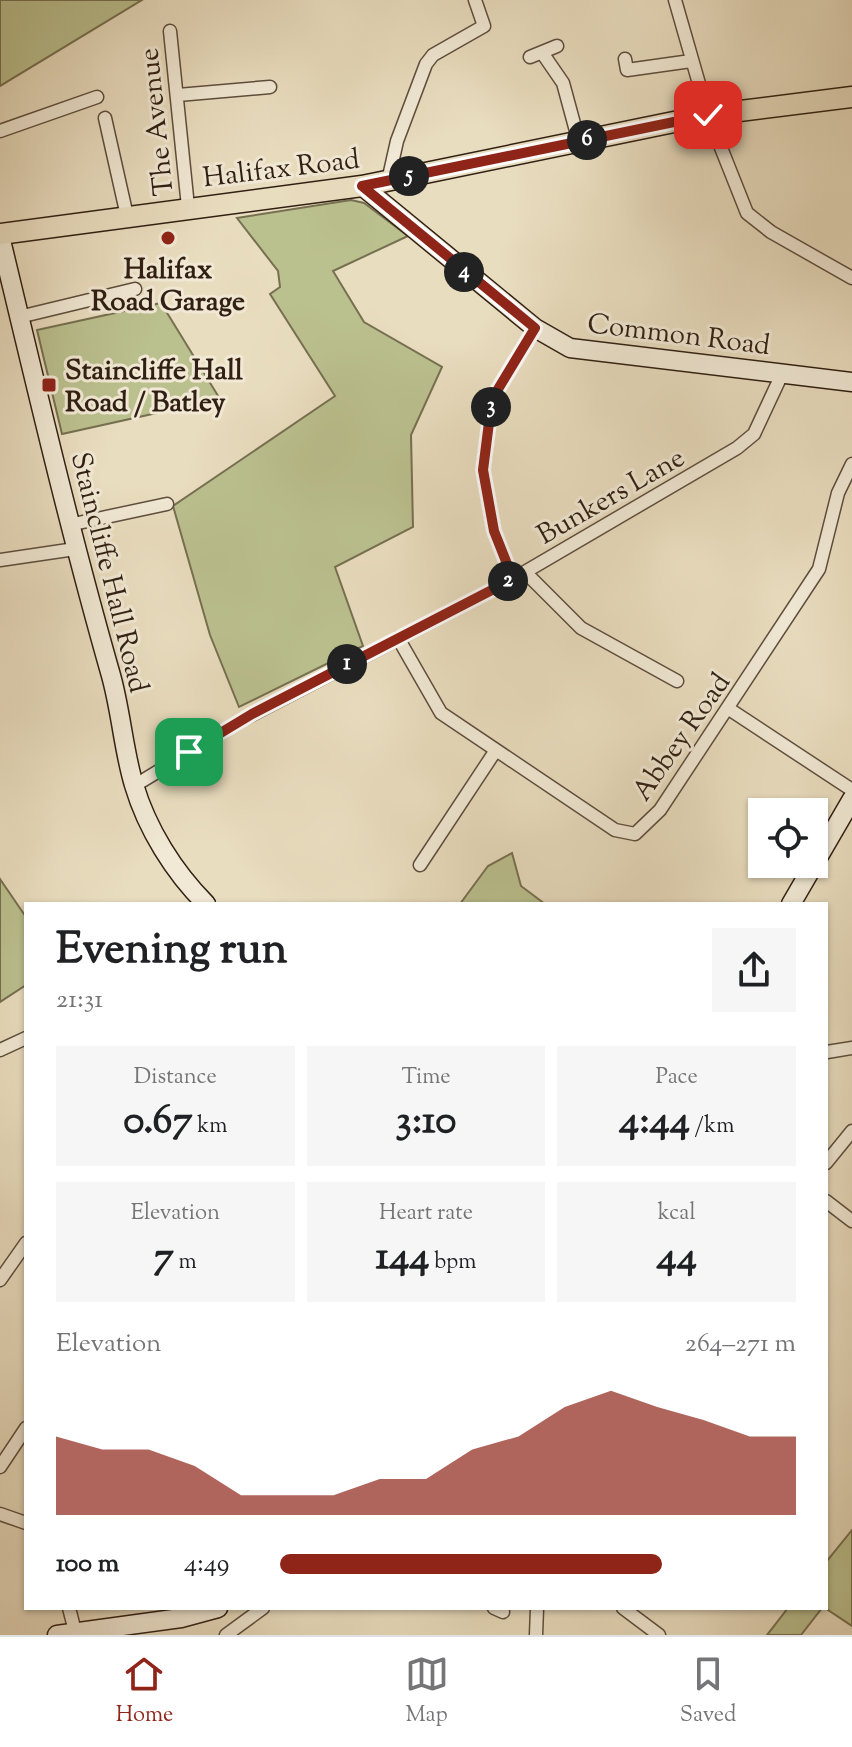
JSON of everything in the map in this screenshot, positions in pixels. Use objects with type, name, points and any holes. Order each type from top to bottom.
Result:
[{"type":"main road","name":"Halifax Road","points":[[0,235],[188,207],[362,186],[708,115],[852,97]]},
{"type":"street","points":[[388,181],[397,141],[426,64],[433,55],[484,26],[475,0]]},
{"type":"street","points":[[675,0],[708,115],[747,213],[771,232],[852,278]]},
{"type":"street","name":"The Avenue","points":[[170,31],[188,207]]},
{"type":"street","points":[[557,46],[537,56],[563,83],[579,142]]},
{"type":"street","points":[[625,59],[627,70],[691,61]]},
{"type":"street","points":[[178,95],[270,87]]},
{"type":"street","points":[[0,131],[97,97]]},
{"type":"street","points":[[105,118],[127,216]]},
{"type":"street","name":"Common Road","points":[[362,186],[535,328],[570,348],[852,382]]},
{"type":"street","name":"Staincliffe Hall Road","points":[[0,235],[75,549],[111,676],[134,786],[156,837],[188,886],[204,902]]},
{"type":"street","points":[[19,317],[135,289]]},
{"type":"street","points":[[535,328],[492,399],[483,470],[494,531],[519,575],[581,628],[677,681]]},
{"type":"street","name":"Bunkers Lane","points":[[134,786],[244,719],[519,575],[737,448],[754,434],[782,374]]},
{"type":"street","name":"Abbey Road","points":[[398,638],[441,713],[615,830],[635,834],[660,810],[819,569],[838,493],[852,464]]},
{"type":"street","points":[[69,525],[167,504]]},
{"type":"street","points":[[0,560],[75,549]]},
{"type":"street","points":[[729,709],[852,790]]},
{"type":"street","points":[[420,865],[496,750]]},
{"type":"street","points":[[792,902],[852,799]]},
{"type":"street","points":[[0,1050],[24,1039]]},
{"type":"street","points":[[828,1052],[852,1048]]},
{"type":"street","points":[[828,1161],[852,1131]]},
{"type":"street","points":[[828,1203],[852,1221]]},
{"type":"street","points":[[0,1280],[24,1246]]},
{"type":"street","points":[[0,1467],[24,1431]]},
{"type":"street","points":[[0,1514],[24,1522]]},
{"type":"street","points":[[69,1610],[69,1633],[181,1618],[211,1610]]},
{"type":"street","points":[[226,1635],[260,1610]]},
{"type":"street","points":[[536,1635],[537,1610]]},
{"type":"street","points":[[626,1610],[659,1635]]},
{"type":"green space","points":[[0,0],[142,0],[0,86]]},
{"type":"green space","points":[[351,200],[364,203],[408,236],[333,271],[364,322],[442,367],[411,435],[413,527],[335,567],[363,646],[239,707],[210,635],[173,506],[335,396],[270,294],[280,287],[278,271],[237,218]]},
{"type":"green space","points":[[161,303],[220,399],[62,434],[37,330]]},
{"type":"green space","points":[[512,853],[521,886],[542,902],[461,902],[488,866]]},
{"type":"green space","points":[[0,879],[24,914],[24,986],[0,1002]]},
{"type":"green space","points":[[852,1530],[852,1626],[828,1610],[828,1560]]},
{"type":"green space","points":[[786,1610],[820,1610],[801,1635],[767,1635]]},
{"type":"place","name":"Halifax Road Garage","points":[[168,238]]},
{"type":"place","name":"Staincliffe Hall Road / Batley","points":[[49,385]]},
{"type":"route","points":[[189,752],[252,714],[513,579],[494,531],[483,470],[492,399],[535,328],[362,186],[708,115]]}]
